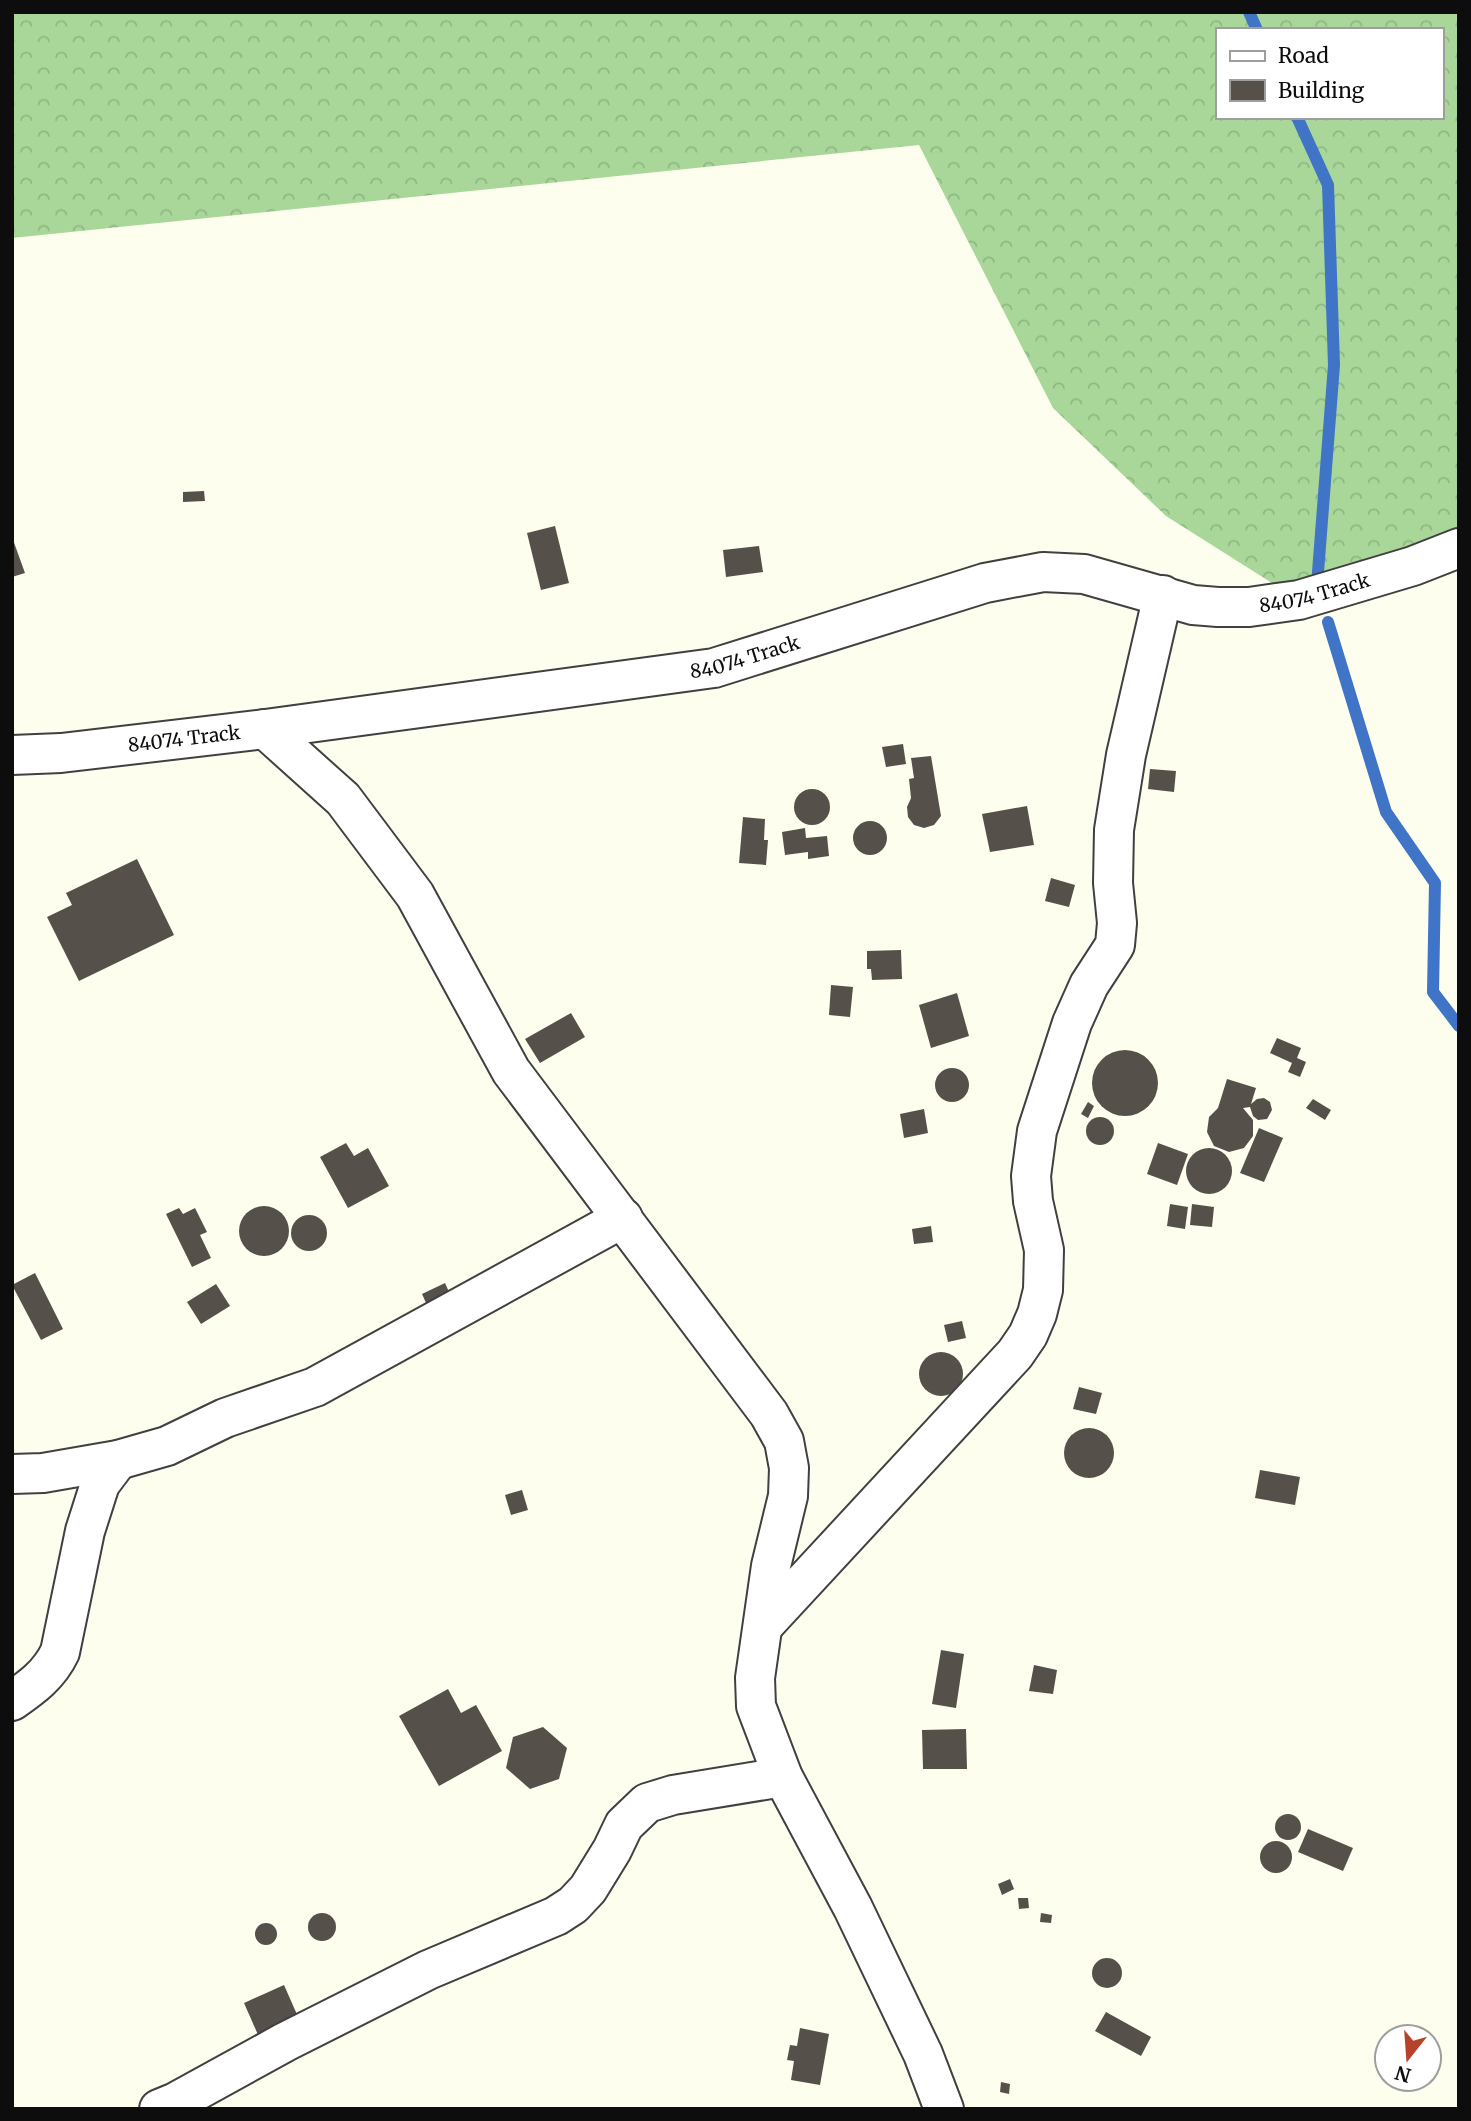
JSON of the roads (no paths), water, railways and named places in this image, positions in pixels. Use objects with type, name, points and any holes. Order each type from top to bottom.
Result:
[{"type":"street","name":"84074 Track","points":[[12,755],[61,753],[265,729],[714,668],[985,583],[1043,572],[1084,574],[1193,605],[1249,607],[1299,600],[1413,566],[1459,548]]},
{"type":"street","points":[[763,1626],[1015,1354],[1038,1314],[1043,1290],[1044,1250],[1033,1200],[1031,1176],[1035,1145],[1072,1023],[1088,985],[1115,944],[1117,923],[1113,883],[1114,830],[1126,755],[1163,595]]},
{"type":"street","points":[[265,729],[343,799],[415,895],[511,1071],[769,1414],[784,1441],[789,1468],[788,1496],[771,1566],[755,1678],[756,1706],[783,1777],[853,1908],[923,2054],[944,2109]]},
{"type":"street","points":[[12,1474],[43,1473],[118,1460],[167,1447],[225,1418],[315,1387],[623,1219]]},
{"type":"street","points":[[12,1701],[38,1683],[60,1652],[85,1531],[100,1484],[118,1460]]},
{"type":"street","points":[[159,2109],[428,1970],[556,1916],[573,1905],[588,1889],[624,1825],[647,1803],[673,1795],[783,1777]]},
{"type":"waterway","points":[[1249,12],[1256,28]]},
{"type":"waterway","points":[[1298,119],[1328,185],[1334,365],[1317,585]]},
{"type":"waterway","points":[[1328,622],[1386,812],[1435,883],[1433,992],[1459,1026]]}]
